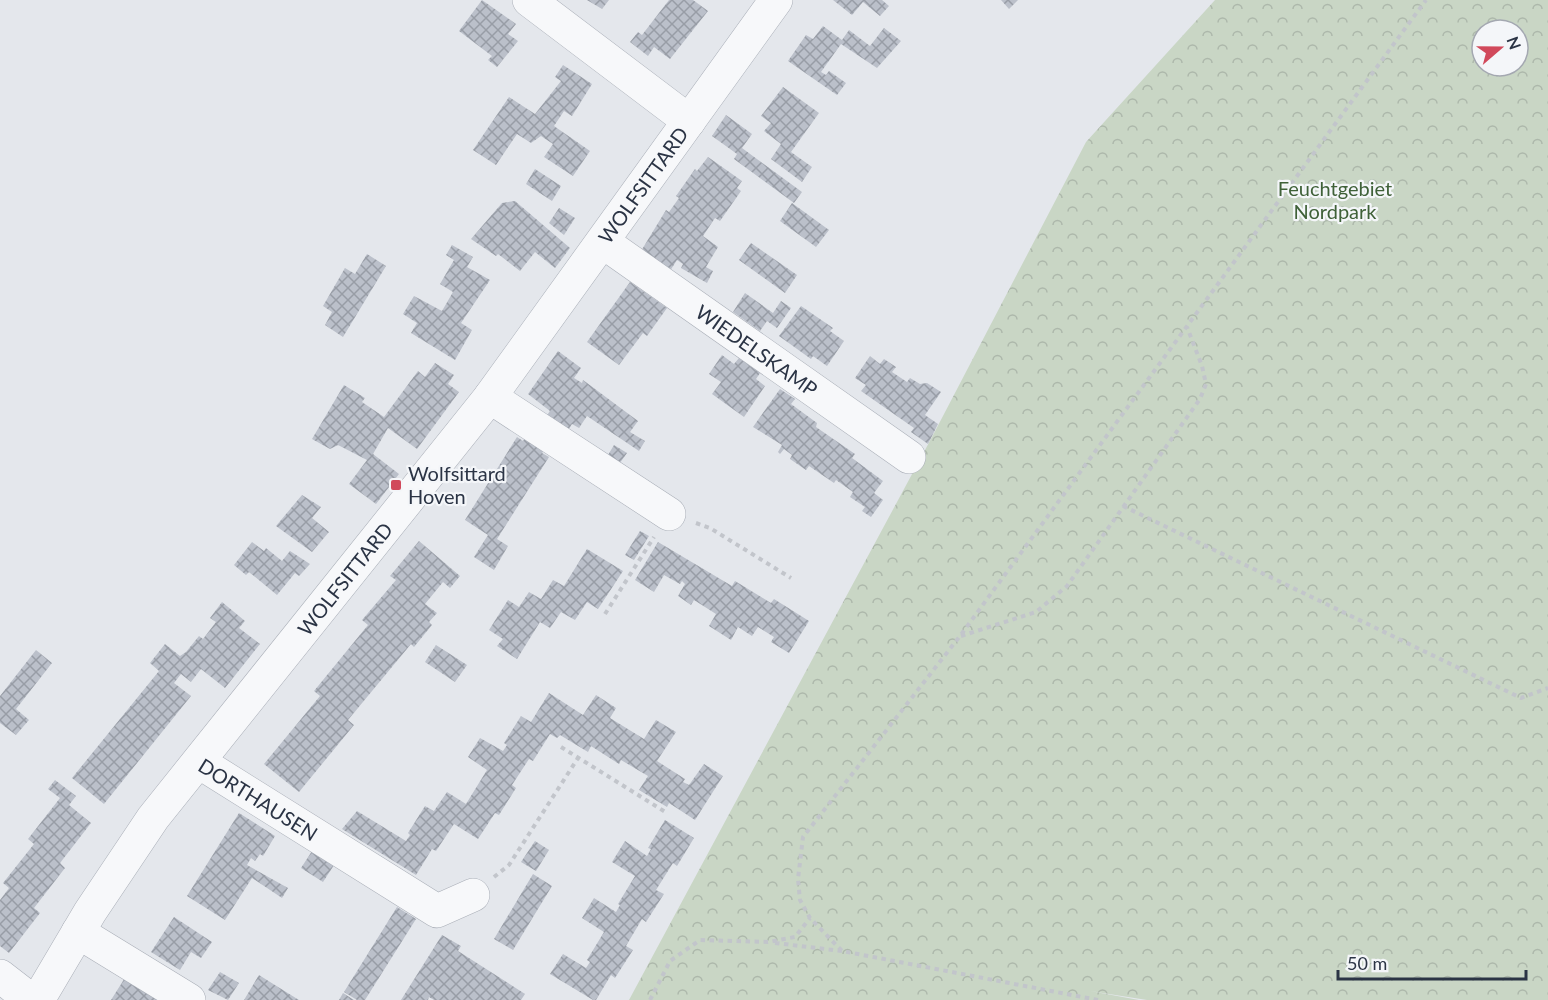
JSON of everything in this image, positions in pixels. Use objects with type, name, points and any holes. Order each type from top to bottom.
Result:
[{"type":"street","name":"WOLFSITTARD","points":[[529,0],[689,121]]},
{"type":"street","name":"WOLFSITTARD","points":[[200,762],[490,397],[776,0]]},
{"type":"street","name":"WIEDELSKAMP","points":[[603,242],[909,457]]},
{"type":"street","points":[[490,397],[669,514]]},
{"type":"street","name":"DORTHAUSEN","points":[[38,1000],[78,932],[153,818],[200,762],[437,911],[473,895]]},
{"type":"street","points":[[78,932],[189,1000]]},
{"type":"street","points":[[0,976],[31,1000]]},
{"type":"path","points":[[842,951],[810,918],[800,900],[798,879],[803,837],[960,636],[1426,0]]},
{"type":"path","points":[[960,636],[1036,612],[1067,586],[1200,399],[1206,384],[1187,327]]},
{"type":"path","points":[[1123,506],[1521,698],[1548,688]]},
{"type":"path","points":[[605,614],[669,514],[710,528],[791,578]]},
{"type":"path","points":[[561,747],[667,813]]},
{"type":"path","points":[[473,895],[509,865],[578,758]]},
{"type":"path","points":[[768,942],[795,937],[810,918]]},
{"type":"path","points":[[650,1000],[670,961],[700,940],[768,942],[842,951],[1098,1000]]},
{"type":"green space","name":"Feuchtgebiet Nordpark","points":[[1215,0],[1548,0],[1548,1000],[1147,1000],[1090,991],[1139,1000],[629,1000],[932,437],[1086,142]]},
{"type":"building","points":[[482,0],[516,24],[508,34],[518,41],[497,67],[488,60],[492,56],[459,31]]},
{"type":"building","points":[[587,0],[609,0],[602,9]]},
{"type":"building","points":[[669,0],[693,0],[708,11],[670,59],[654,47],[648,56],[630,42],[638,32],[642,35]]},
{"type":"building","points":[[833,0],[882,0],[889,6],[880,16],[863,2],[852,15]]},
{"type":"building","points":[[1001,0],[1018,0],[1009,9]]},
{"type":"building","points":[[823,26],[842,40],[849,30],[870,46],[884,28],[901,41],[877,68],[841,44],[821,72],[826,75],[829,71],[846,83],[837,95],[788,61],[806,35],[813,39]]},
{"type":"building","points":[[563,65],[592,84],[572,116],[564,111],[554,126],[590,151],[573,176],[544,157],[553,144],[541,136],[531,143],[517,134],[496,165],[473,150],[509,97],[535,114],[561,81],[555,77]]},
{"type":"building","points":[[783,87],[819,113],[791,152],[812,167],[802,182],[771,159],[781,144],[764,131],[771,123],[761,116]]},
{"type":"building","points":[[726,115],[752,134],[742,148],[802,192],[794,203],[734,159],[737,154],[712,136]]},
{"type":"building","points":[[708,157],[742,181],[737,188],[741,191],[720,221],[715,218],[703,236],[718,247],[706,267],[713,271],[707,283],[681,268],[683,264],[677,260],[668,274],[638,256],[666,210],[669,212],[679,198],[676,196],[695,169],[697,171]]},
{"type":"building","points":[[535,169],[561,186],[552,201],[526,184]]},
{"type":"building","points":[[515,201],[570,248],[555,268],[535,252],[520,271],[498,254],[496,256],[471,239],[502,203]]},
{"type":"building","points":[[792,203],[829,230],[816,247],[780,221]]},
{"type":"building","points":[[559,208],[575,218],[564,235],[549,223]]},
{"type":"building","points":[[751,243],[797,275],[785,293],[739,260]]},
{"type":"building","points":[[452,245],[473,257],[467,267],[490,280],[461,323],[472,330],[455,360],[411,333],[417,323],[403,314],[414,296],[442,311],[453,292],[440,284],[454,260],[446,255]]},
{"type":"building","points":[[367,254],[386,266],[343,337],[325,325],[332,312],[323,306],[345,268],[355,274]]},
{"type":"building","points":[[630,282],[667,308],[647,336],[643,333],[619,365],[587,342]]},
{"type":"building","points":[[745,293],[773,313],[781,301],[791,308],[777,328],[767,321],[760,331],[733,312]]},
{"type":"building","points":[[801,306],[833,328],[830,331],[844,341],[827,366],[813,356],[811,359],[779,336]]},
{"type":"building","points":[[558,351],[581,368],[574,378],[582,383],[583,380],[638,421],[630,432],[645,441],[639,451],[587,416],[579,428],[572,424],[565,435],[543,421],[550,411],[528,394]]},
{"type":"building","points":[[722,355],[734,364],[739,358],[760,373],[756,379],[765,386],[744,417],[712,394],[721,382],[709,374]]},
{"type":"building","points":[[870,356],[880,364],[884,359],[896,367],[892,372],[907,382],[910,378],[920,384],[927,383],[941,392],[925,415],[938,424],[928,444],[911,432],[914,428],[861,391],[866,385],[855,378]]},
{"type":"building","points":[[435,363],[454,375],[448,384],[459,392],[417,449],[388,428],[373,454],[399,474],[376,504],[349,484],[367,460],[338,445],[330,449],[312,439],[344,385],[365,398],[362,402],[384,417],[418,371],[425,377]]},
{"type":"building","points":[[780,389],[795,399],[791,404],[817,423],[816,427],[855,454],[852,458],[883,481],[874,493],[883,500],[871,517],[862,511],[865,507],[850,497],[853,492],[836,480],[834,483],[809,466],[806,470],[790,459],[792,455],[784,449],[780,454],[778,452],[782,445],[753,427]]},
{"type":"building","points":[[529,431],[548,443],[542,453],[549,457],[497,539],[508,546],[494,570],[474,557],[488,535],[465,520],[517,437],[523,441]]},
{"type":"building","points":[[614,445],[627,453],[617,467],[605,460]]},
{"type":"building","points":[[302,495],[321,507],[312,518],[329,532],[312,552],[276,526]]},
{"type":"building","points":[[640,531],[649,536],[634,560],[625,555]]},
{"type":"building","points":[[419,541],[460,576],[450,588],[443,582],[425,604],[437,613],[429,622],[432,625],[414,647],[411,644],[348,720],[354,725],[299,792],[264,764],[320,696],[314,691],[368,625],[362,620],[396,580],[390,576]]},
{"type":"building","points":[[252,542],[264,551],[266,548],[282,561],[290,551],[310,564],[299,576],[295,573],[277,595],[249,572],[246,575],[234,565]]},
{"type":"building","points":[[658,542],[732,586],[735,581],[771,603],[774,599],[809,621],[789,653],[771,642],[774,637],[758,627],[752,636],[738,627],[731,640],[709,626],[716,614],[694,600],[691,605],[678,596],[685,584],[682,581],[680,584],[664,575],[654,592],[635,580]]},
{"type":"building","points":[[587,549],[623,571],[598,609],[587,602],[575,620],[561,612],[550,628],[540,622],[517,659],[497,646],[503,639],[489,630],[508,600],[519,607],[529,592],[541,599],[553,580],[564,586]]},
{"type":"building","points":[[222,602],[245,621],[239,628],[260,644],[225,688],[201,669],[191,682],[181,674],[174,683],[191,696],[104,804],[72,778],[159,671],[150,663],[165,644],[180,656],[186,652],[199,636],[203,639],[216,622],[210,618]]},
{"type":"building","points":[[436,645],[467,665],[455,682],[425,662]]},
{"type":"building","points":[[36,650],[52,663],[16,709],[29,720],[16,735],[0,723],[0,696]]},
{"type":"building","points":[[549,693],[583,715],[596,695],[616,708],[610,718],[644,739],[656,720],[676,732],[657,761],[685,779],[683,782],[689,785],[704,764],[723,776],[695,820],[669,803],[667,807],[639,790],[648,776],[621,760],[619,764],[591,746],[588,752],[560,735],[557,738],[550,734],[533,761],[529,759],[512,785],[516,788],[499,815],[495,813],[478,839],[454,824],[436,851],[432,849],[416,875],[342,829],[357,811],[406,841],[410,835],[408,833],[425,806],[434,811],[447,792],[466,804],[487,770],[468,757],[480,738],[503,751],[507,745],[504,743],[521,716],[531,722]]},
{"type":"building","points":[[55,780],[76,796],[69,805],[91,823],[60,863],[65,868],[34,908],[40,913],[9,953],[0,946],[0,900],[9,888],[3,883],[34,844],[28,839],[60,798],[48,789]]},
{"type":"building","points":[[239,813],[275,836],[263,856],[260,854],[255,861],[251,858],[247,865],[288,888],[282,898],[252,878],[225,920],[187,896]]},
{"type":"building","points":[[665,820],[694,838],[677,866],[673,863],[656,890],[664,894],[646,922],[642,919],[626,946],[633,950],[615,978],[611,975],[596,1000],[593,1000],[550,974],[563,954],[586,968],[590,962],[587,960],[604,932],[582,918],[594,898],[616,912],[620,905],[618,904],[635,876],[612,862],[625,841],[647,856],[651,849],[648,848]]},
{"type":"building","points":[[535,841],[549,850],[536,871],[521,862]]},
{"type":"building","points":[[314,848],[336,862],[323,882],[301,868]]},
{"type":"building","points":[[533,874],[552,886],[513,950],[494,939]]},
{"type":"building","points":[[397,907],[416,919],[365,1000],[357,1000],[344,992]]},
{"type":"building","points":[[174,917],[212,942],[201,958],[191,952],[180,970],[151,952]]},
{"type":"building","points":[[442,935],[461,946],[458,951],[525,994],[521,1000],[434,1000],[429,997],[428,1000],[401,1000]]},
{"type":"building","points":[[220,972],[239,983],[228,1000],[208,990]]},
{"type":"building","points":[[128,973],[158,1000],[111,1000]]},
{"type":"building","points":[[259,975],[278,987],[299,1000],[244,1000]]},
{"type":"building","points":[[343,993],[354,1000],[339,1000]]},
{"type":"place","name":"Wolfsittard Hoven","points":[[396,485]]}]
